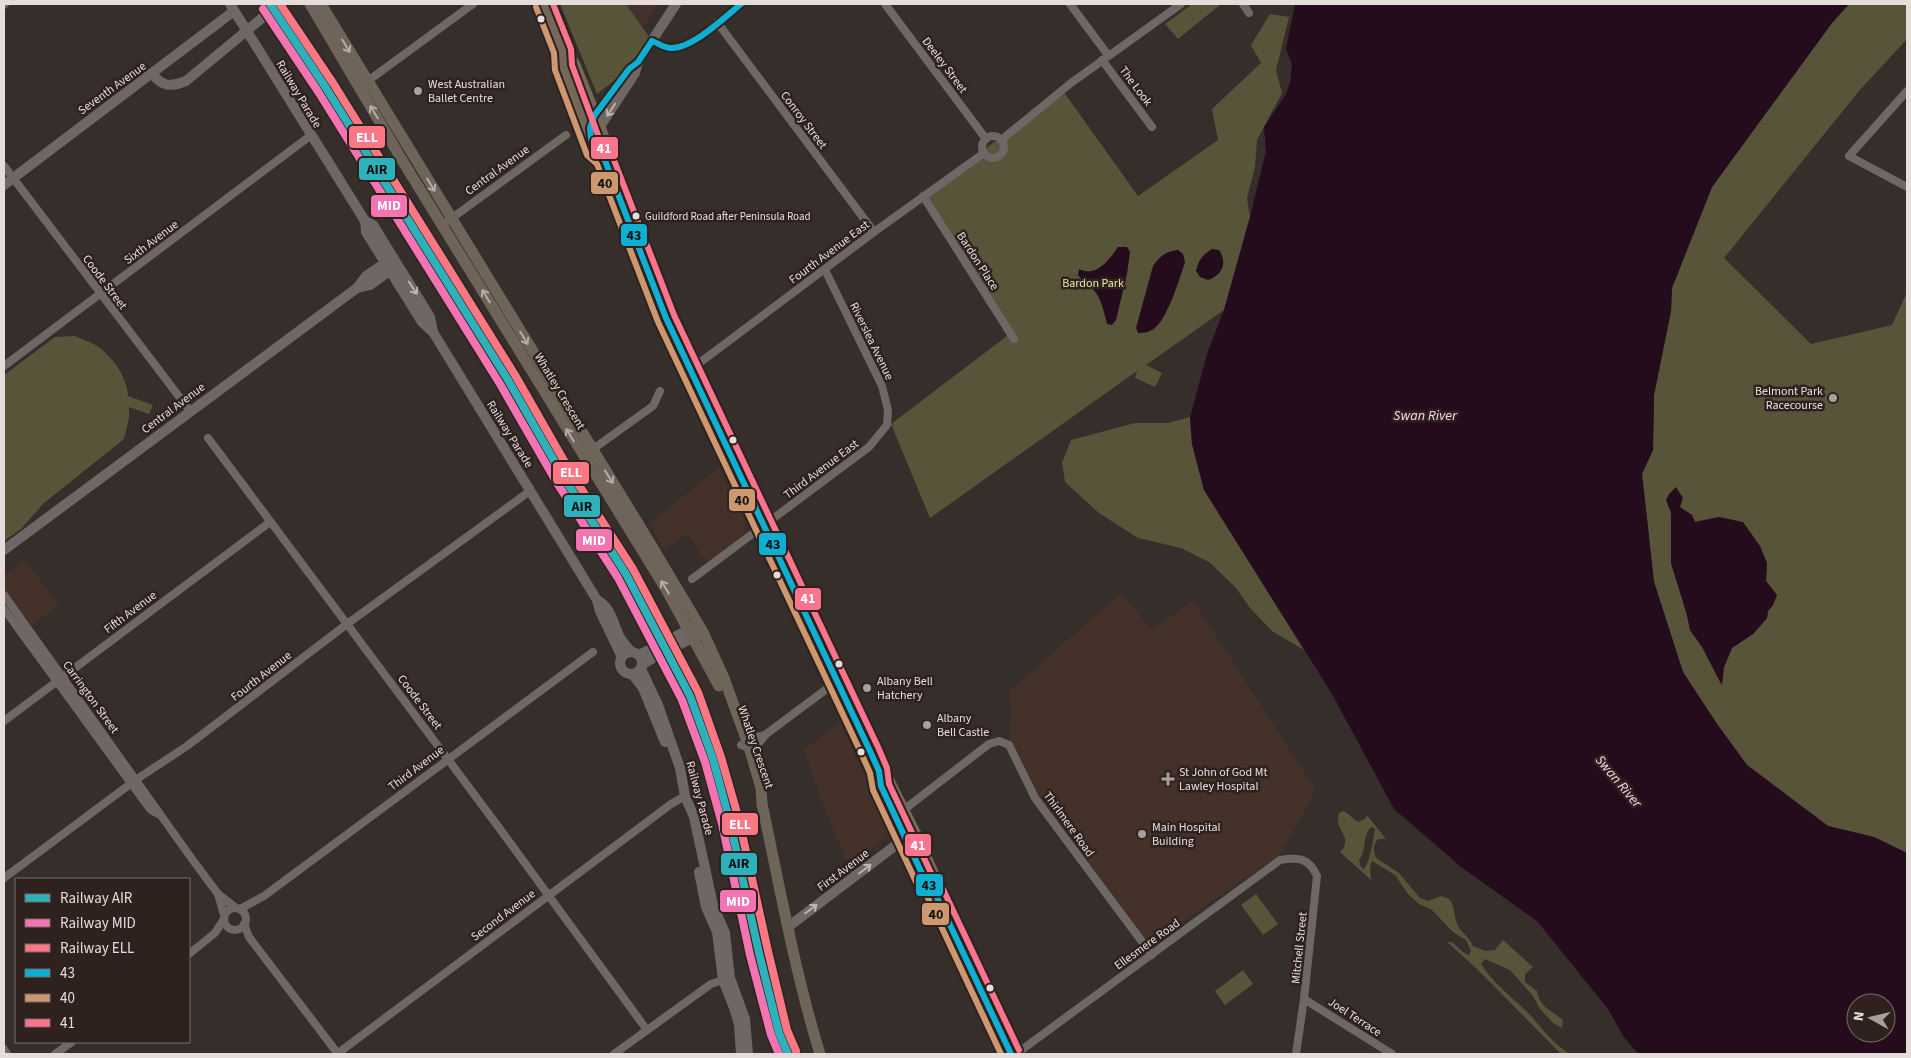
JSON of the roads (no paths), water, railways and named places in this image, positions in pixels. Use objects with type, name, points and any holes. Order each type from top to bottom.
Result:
[{"type":"highway","points":[[544,4],[563,51],[573,64],[594,127],[595,152],[604,158],[666,318],[879,771],[881,786],[895,806],[910,838],[925,880],[933,889],[1011,1054]]},
{"type":"highway","points":[[563,51],[563,67],[594,127]]},
{"type":"main road","points":[[152,74],[162,84],[169,86],[190,78],[279,4]]},
{"type":"main road","name":"Whatley Crescent","points":[[310,4],[363,84],[588,453],[653,548],[745,742],[761,788],[762,804],[788,927],[820,1054]]},
{"type":"main road","name":"Whatley Crescent","points":[[321,4],[363,84]]},
{"type":"main road","points":[[594,127],[629,69],[638,62],[676,4]]},
{"type":"main road","name":"Seventh Avenue","points":[[4,184],[152,74],[232,8]]},
{"type":"main road","name":"Railway Parade","points":[[232,8],[365,222],[366,232],[392,264],[422,322],[433,332],[598,600],[608,608],[617,631],[668,733],[680,768],[682,798],[694,817],[713,905],[725,933],[727,979],[738,1024],[741,1054]]},
{"type":"main road","name":"Central Avenue","points":[[4,550],[357,288],[366,276],[392,264]]},
{"type":"main road","points":[[634,662],[692,633]]},
{"type":"main road","name":"First Avenue","points":[[788,927],[896,845],[910,838]]},
{"type":"main road","name":"Railway Parade","points":[[727,979],[745,1019],[748,1054]]},
{"type":"street","points":[[363,84],[473,4]]},
{"type":"street","points":[[652,41],[671,48],[684,46],[695,40],[741,4]]},
{"type":"street","name":"Deeley Street","points":[[885,4],[986,139]]},
{"type":"street","name":"The Look","points":[[1070,4],[1152,126]]},
{"type":"street","points":[[1001,140],[1105,57],[1181,4]]},
{"type":"street","points":[[1243,4],[1249,12]]},
{"type":"street","name":"Conroy Street","points":[[717,22],[874,232]]},
{"type":"street","points":[[1907,91],[1849,156],[1907,187]]},
{"type":"street","name":"Central Avenue","points":[[447,222],[566,135]]},
{"type":"street","name":"Sixth Avenue","points":[[4,366],[310,136]]},
{"type":"street","points":[[992,137],[1001,140],[1003,150],[1000,155],[992,158],[984,153],[982,147],[986,139],[992,137]]},
{"type":"street","name":"Fourth Avenue East","points":[[690,370],[922,196],[984,153]]},
{"type":"street","name":"Coode Street","points":[[4,166],[190,411]]},
{"type":"street","name":"Bardon Place","points":[[922,196],[1014,338]]},
{"type":"street","name":"Riverslea Avenue","points":[[825,270],[882,386],[888,410],[887,425]]},
{"type":"street","points":[[588,453],[653,406],[660,391]]},
{"type":"street","name":"Third Avenue East","points":[[692,579],[869,447],[887,425]]},
{"type":"street","name":"Coode Street","points":[[208,438],[448,759],[647,1030]]},
{"type":"street","name":"Fourth Avenue","points":[[4,878],[134,781],[187,746],[347,624],[530,491]]},
{"type":"street","name":"Fifth Avenue","points":[[4,721],[270,522]]},
{"type":"street","name":"Carrington Street","points":[[4,595],[60,679],[134,781],[152,810],[158,814],[218,894],[241,914],[250,937],[338,1054]]},
{"type":"street","name":"Carrington Street","points":[[4,609],[60,679]]},
{"type":"street","name":"Third Avenue","points":[[241,914],[593,652]]},
{"type":"street","points":[[745,742],[765,735],[836,682]]},
{"type":"street","points":[[745,742],[763,740],[765,735]]},
{"type":"street","name":"Thirlmere Road","points":[[895,806],[912,805],[989,744],[999,741],[1009,745],[1036,798],[1152,955]]},
{"type":"street","name":"Second Avenue","points":[[338,1054],[682,798]]},
{"type":"street","name":"Ellesmere Road","points":[[1016,1054],[1280,860],[1292,858]]},
{"type":"street","name":"Mitchell Street","points":[[1292,858],[1304,860],[1312,866],[1317,876],[1317,891],[1296,1054]]},
{"type":"street","name":"Carrington Street","points":[[218,894],[224,917],[232,929],[250,937]]},
{"type":"street","points":[[190,953],[214,932],[228,910],[241,914],[232,929],[214,932]]},
{"type":"street","points":[[614,1054],[711,984],[727,979]]},
{"type":"street","name":"Joel Terrace","points":[[1304,999],[1392,1054]]},
{"type":"street","points":[[56,1054],[71,1043]]},
{"type":"street","points":[[4,1049],[8,1054]]},
{"type":"water","name":"Swan River","points":[[1295,4],[1849,4],[1832,23],[1712,187],[1672,288],[1671,311],[1654,395],[1653,450],[1642,474],[1654,582],[1683,672],[1717,724],[1747,765],[1828,826],[1874,837],[1907,853],[1907,1054],[1638,1054],[1624,1037],[1608,1009],[1537,921],[1461,867],[1394,809],[1332,694],[1204,490],[1192,444],[1190,417],[1208,351],[1224,310],[1250,217],[1266,151],[1264,127],[1286,94],[1290,82],[1292,64],[1286,49]]},
{"type":"water","points":[[1118,247],[1127,247],[1130,252],[1116,320],[1112,325],[1107,324],[1099,297],[1078,275],[1079,269],[1091,271],[1102,266]]},
{"type":"water","points":[[1212,249],[1219,250],[1222,255],[1223,264],[1220,272],[1208,280],[1200,277],[1196,271],[1201,258]]},
{"type":"water","points":[[1178,250],[1183,254],[1185,262],[1169,306],[1156,327],[1147,332],[1138,333],[1136,328],[1153,266],[1164,255]]},
{"type":"water","points":[[1676,487],[1683,498],[1680,507],[1692,515],[1695,522],[1719,517],[1743,522],[1760,546],[1767,563],[1766,581],[1777,595],[1768,611],[1767,618],[1753,634],[1732,648],[1724,667],[1722,685],[1702,647],[1690,630],[1671,563],[1671,513],[1666,500]]},
{"type":"rail line","name":"AIR","points":[[270,4],[326,88],[508,380],[564,478],[626,574],[690,696],[713,759],[730,822],[779,1033],[788,1054]]},
{"type":"rail line","name":"ELL","points":[[280,4],[333,83],[515,375],[571,473],[633,569],[698,692],[721,757],[739,820],[787,1030],[796,1051]]},
{"type":"rail line","name":"MID","points":[[263,9],[319,93],[500,384],[557,483],[618,578],[682,700],[705,762],[722,824],[750,955],[771,1035],[779,1054]]},
{"type":"place","name":"West Australian Ballet Centre","points":[[418,91]]},
{"type":"place","name":"Guildford Road after Peninsula Road","points":[[636,216]]},
{"type":"place","name":"Belmont Park Racecourse","points":[[1833,398]]},
{"type":"place","name":"Albany Bell Hatchery","points":[[867,688]]},
{"type":"place","name":"Albany Bell Castle","points":[[927,725]]},
{"type":"place","name":"St John of God Mt Lawley Hospital","points":[[1168,779]]},
{"type":"place","name":"Main Hospital Building","points":[[1142,834]]},
{"type":"park label","name":"Bardon Park","points":[[1093,283]]}]
